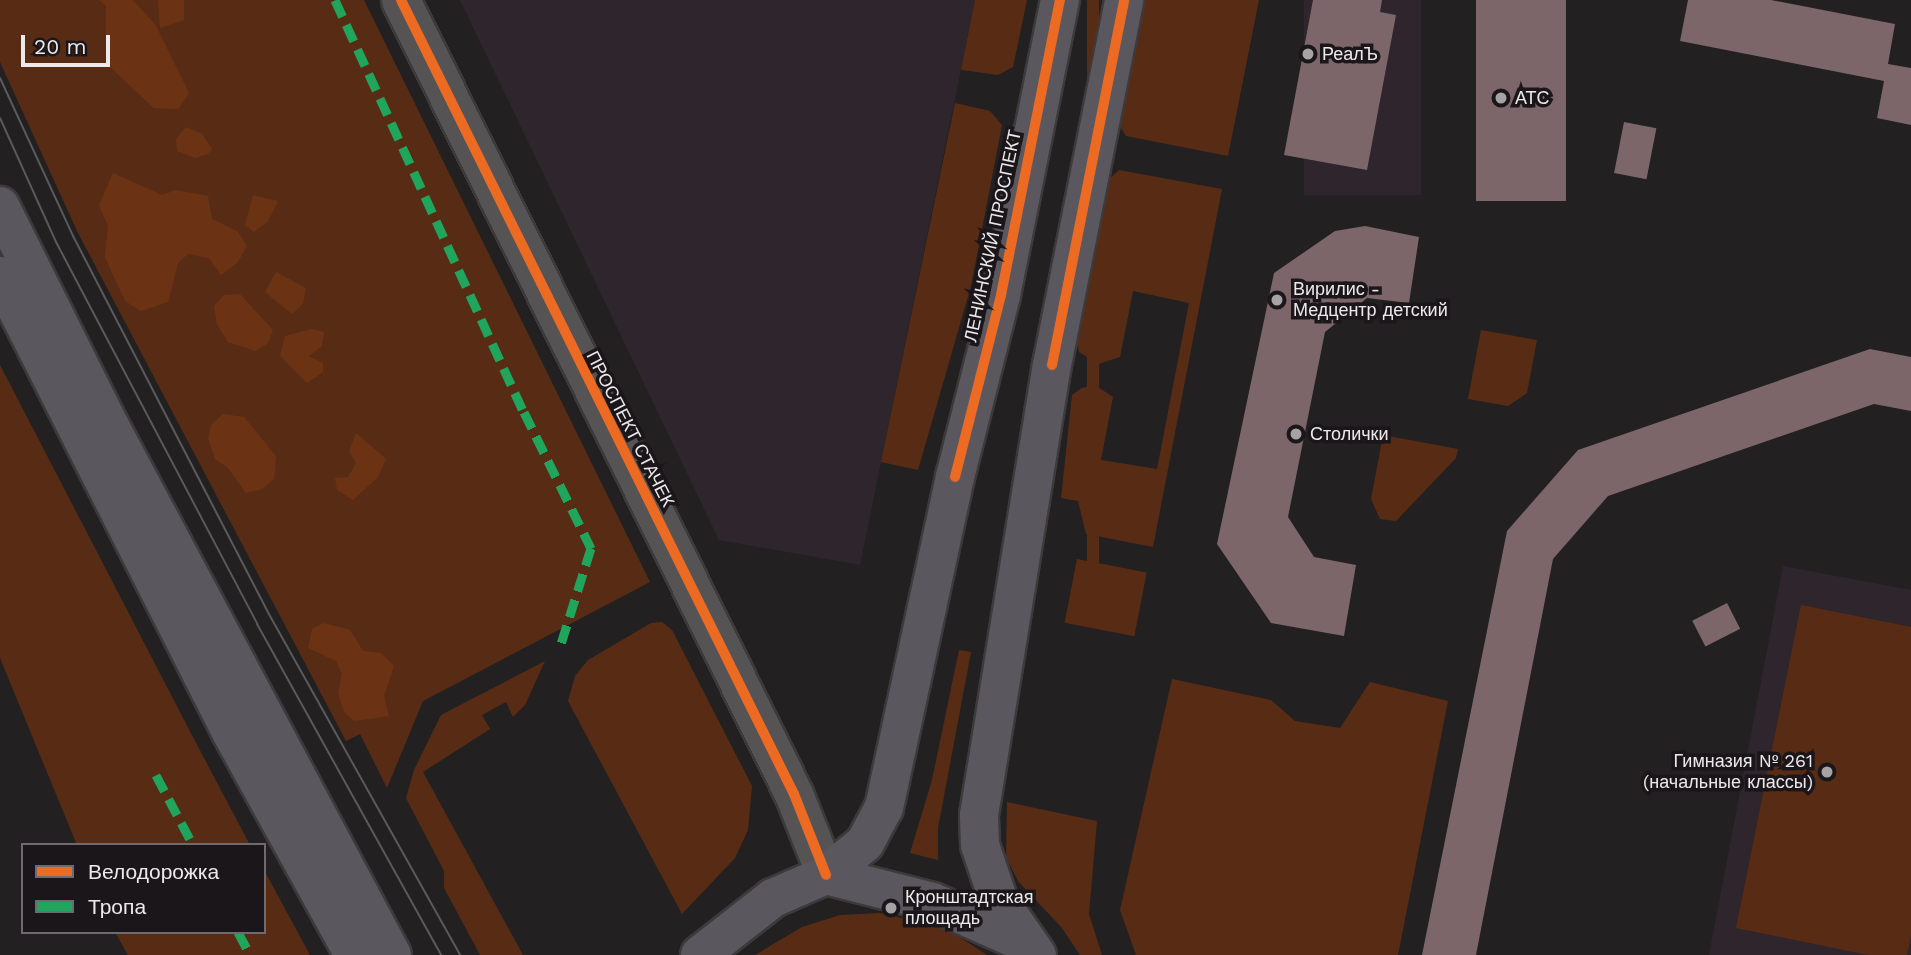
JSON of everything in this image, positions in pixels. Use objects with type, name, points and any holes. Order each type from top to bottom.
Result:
[{"type":"main road","name":"ЛЕНИНСКИЙ ПРОСПЕКТ","points":[[826,875],[866,843],[894,776],[955,477],[1001,295],[1060,0]]},
{"type":"main road","points":[[1033,951],[998,900],[980,845],[979,815],[1052,365],[1124,0]]},
{"type":"main road","points":[[0,206],[104,415],[392,955]]},
{"type":"main road","points":[[0,276],[231,732],[354,955]]},
{"type":"main road","points":[[700,955],[773,898],[826,875],[933,902],[1033,951]]},
{"type":"street","name":"ПРОСПЕКТ СТАЧЕК","points":[[401,0],[794,794],[826,875]]},
{"type":"shaded area","points":[[0,0],[364,0],[650,582],[423,701],[387,788],[360,734],[346,741],[78,233],[0,62]]},
{"type":"shaded area","points":[[99,0],[133,0],[156,26],[189,93],[178,109],[154,108],[111,68],[106,52],[106,6]]},
{"type":"shaded area","points":[[158,0],[184,0],[184,20],[160,28]]},
{"type":"shaded area","points":[[460,0],[975,0],[860,565],[719,540]]},
{"type":"shaded area","points":[[975,0],[1027,0],[1013,67],[998,75],[961,70]]},
{"type":"shaded area","points":[[1087,0],[1099,0],[1099,624],[1087,624]]},
{"type":"shaded area","points":[[1144,0],[1259,0],[1228,156],[1126,136],[1118,123]]},
{"type":"shaded area","points":[[1304,0],[1421,0],[1421,195],[1304,195]]},
{"type":"shaded area","points":[[955,103],[990,111],[1002,125],[971,286],[918,470],[881,462]]},
{"type":"shaded area","points":[[186,127],[202,134],[212,149],[208,154],[195,158],[177,151],[176,139]]},
{"type":"shaded area","points":[[1119,170],[1222,189],[1153,547],[1086,534],[1078,501],[1061,498],[1072,395],[1082,388],[1095,385],[1113,397],[1101,460],[1157,469],[1189,303],[1133,291],[1120,357],[1098,364],[1079,352],[1077,342],[1108,180]]},
{"type":"shaded area","points":[[113,173],[162,195],[176,190],[208,196],[212,219],[238,232],[247,246],[238,262],[221,275],[209,258],[188,254],[178,263],[168,302],[141,311],[125,301],[105,257],[108,226],[99,205]]},
{"type":"shaded area","points":[[253,195],[278,201],[268,221],[254,232],[245,225]]},
{"type":"shaded area","points":[[276,272],[306,288],[303,304],[292,314],[265,292]]},
{"type":"shaded area","points":[[240,294],[273,330],[268,343],[256,351],[228,342],[217,324],[214,306],[224,295]]},
{"type":"shaded area","points":[[312,329],[324,332],[322,346],[309,356],[323,363],[323,372],[307,383],[280,356],[285,336]]},
{"type":"shaded area","points":[[1481,330],[1537,340],[1527,393],[1508,406],[1468,399]]},
{"type":"shaded area","points":[[0,365],[249,843],[76,843],[0,658]]},
{"type":"shaded area","points":[[223,414],[244,417],[276,456],[274,479],[262,489],[246,493],[228,468],[215,459],[208,438],[211,425]]},
{"type":"shaded area","points":[[356,433],[386,459],[378,477],[353,500],[337,490],[335,478],[348,477],[356,463],[349,451]]},
{"type":"shaded area","points":[[1383,435],[1458,449],[1456,458],[1396,521],[1380,519],[1371,499]]},
{"type":"shaded area","points":[[1077,559],[1147,573],[1134,636],[1065,623]]},
{"type":"shaded area","name":"Гимназия № 261 (начальные классы)","points":[[1783,566],[1911,590],[1911,955],[1709,955]]},
{"type":"shaded area","name":"Гимназия № 261 (начальные классы)","points":[[1801,605],[1911,627],[1911,935],[1907,955],[1868,955],[1736,928]]},
{"type":"shaded area","points":[[662,622],[672,630],[752,786],[748,830],[735,858],[682,914],[568,701],[575,676],[588,660],[651,623]]},
{"type":"shaded area","points":[[324,623],[350,630],[363,651],[381,653],[394,666],[384,696],[389,716],[354,721],[344,712],[338,693],[342,674],[336,661],[308,648],[312,629]]},
{"type":"shaded area","points":[[959,650],[971,652],[938,828],[938,860],[910,853],[932,780]]},
{"type":"shaded area","points":[[545,661],[525,705],[513,717],[506,702],[482,715],[490,729],[423,772],[523,955],[480,955],[444,888],[444,871],[406,798],[414,770],[441,715]]},
{"type":"shaded area","points":[[1172,679],[1271,700],[1295,721],[1340,728],[1370,682],[1448,701],[1398,955],[1136,955],[1120,910]]},
{"type":"shaded area","points":[[1007,802],[1097,821],[1089,914],[1102,955],[1080,955],[1062,928],[1018,881],[1006,857]]},
{"type":"shaded area","points":[[266,874],[310,955],[128,955],[116,934],[266,934]]},
{"type":"shaded area","points":[[881,913],[947,929],[987,955],[755,955],[802,927],[840,915]]},
{"type":"building","points":[[1313,0],[1382,0],[1380,12],[1396,15],[1367,170],[1284,155]]},
{"type":"building","name":"АТС","points":[[1476,0],[1566,0],[1566,201],[1476,201]]},
{"type":"building","points":[[1688,0],[1771,0],[1895,24],[1888,64],[1911,68],[1911,125],[1877,118],[1884,81],[1680,41]]},
{"type":"building","points":[[1624,122],[1656,128],[1646,179],[1614,173]]},
{"type":"building","points":[[1365,226],[1419,237],[1409,303],[1367,298],[1325,332],[1288,517],[1314,557],[1356,565],[1344,636],[1271,623],[1217,544],[1274,273],[1335,231]]},
{"type":"building","points":[[1870,349],[1911,357],[1911,411],[1874,404],[1608,496],[1553,559],[1476,955],[1422,955],[1507,531],[1578,450]]},
{"type":"building","points":[[1727,603],[1740,629],[1705,647],[1692,621]]},
{"type":"tram line","points":[[0,78],[73,236],[270,616],[460,955]]},
{"type":"tram line","points":[[0,118],[56,242],[257,624],[441,955]]},
{"type":"marked path","points":[[335,0],[524,412],[591,548],[561,644]]},
{"type":"marked path","points":[[156,775],[192,843]]},
{"type":"marked path","points":[[239,934],[250,955]]},
{"type":"cycle path","points":[[401,0],[794,794],[826,875]]},
{"type":"cycle path","points":[[955,477],[1001,295],[1060,0]]},
{"type":"cycle path","points":[[1052,365],[1124,0]]},
{"type":"place","name":"РеалЪ","points":[[1308,54]]},
{"type":"place","name":"АТС","points":[[1501,98]]},
{"type":"place","name":"Вирилис - Медцентр детский","points":[[1277,300]]},
{"type":"place","name":"Столички","points":[[1296,434]]},
{"type":"place","name":"Гимназия № 261 (начальные классы)","points":[[1827,772]]},
{"type":"place","name":"Кронштадтская площадь","points":[[891,908]]}]
